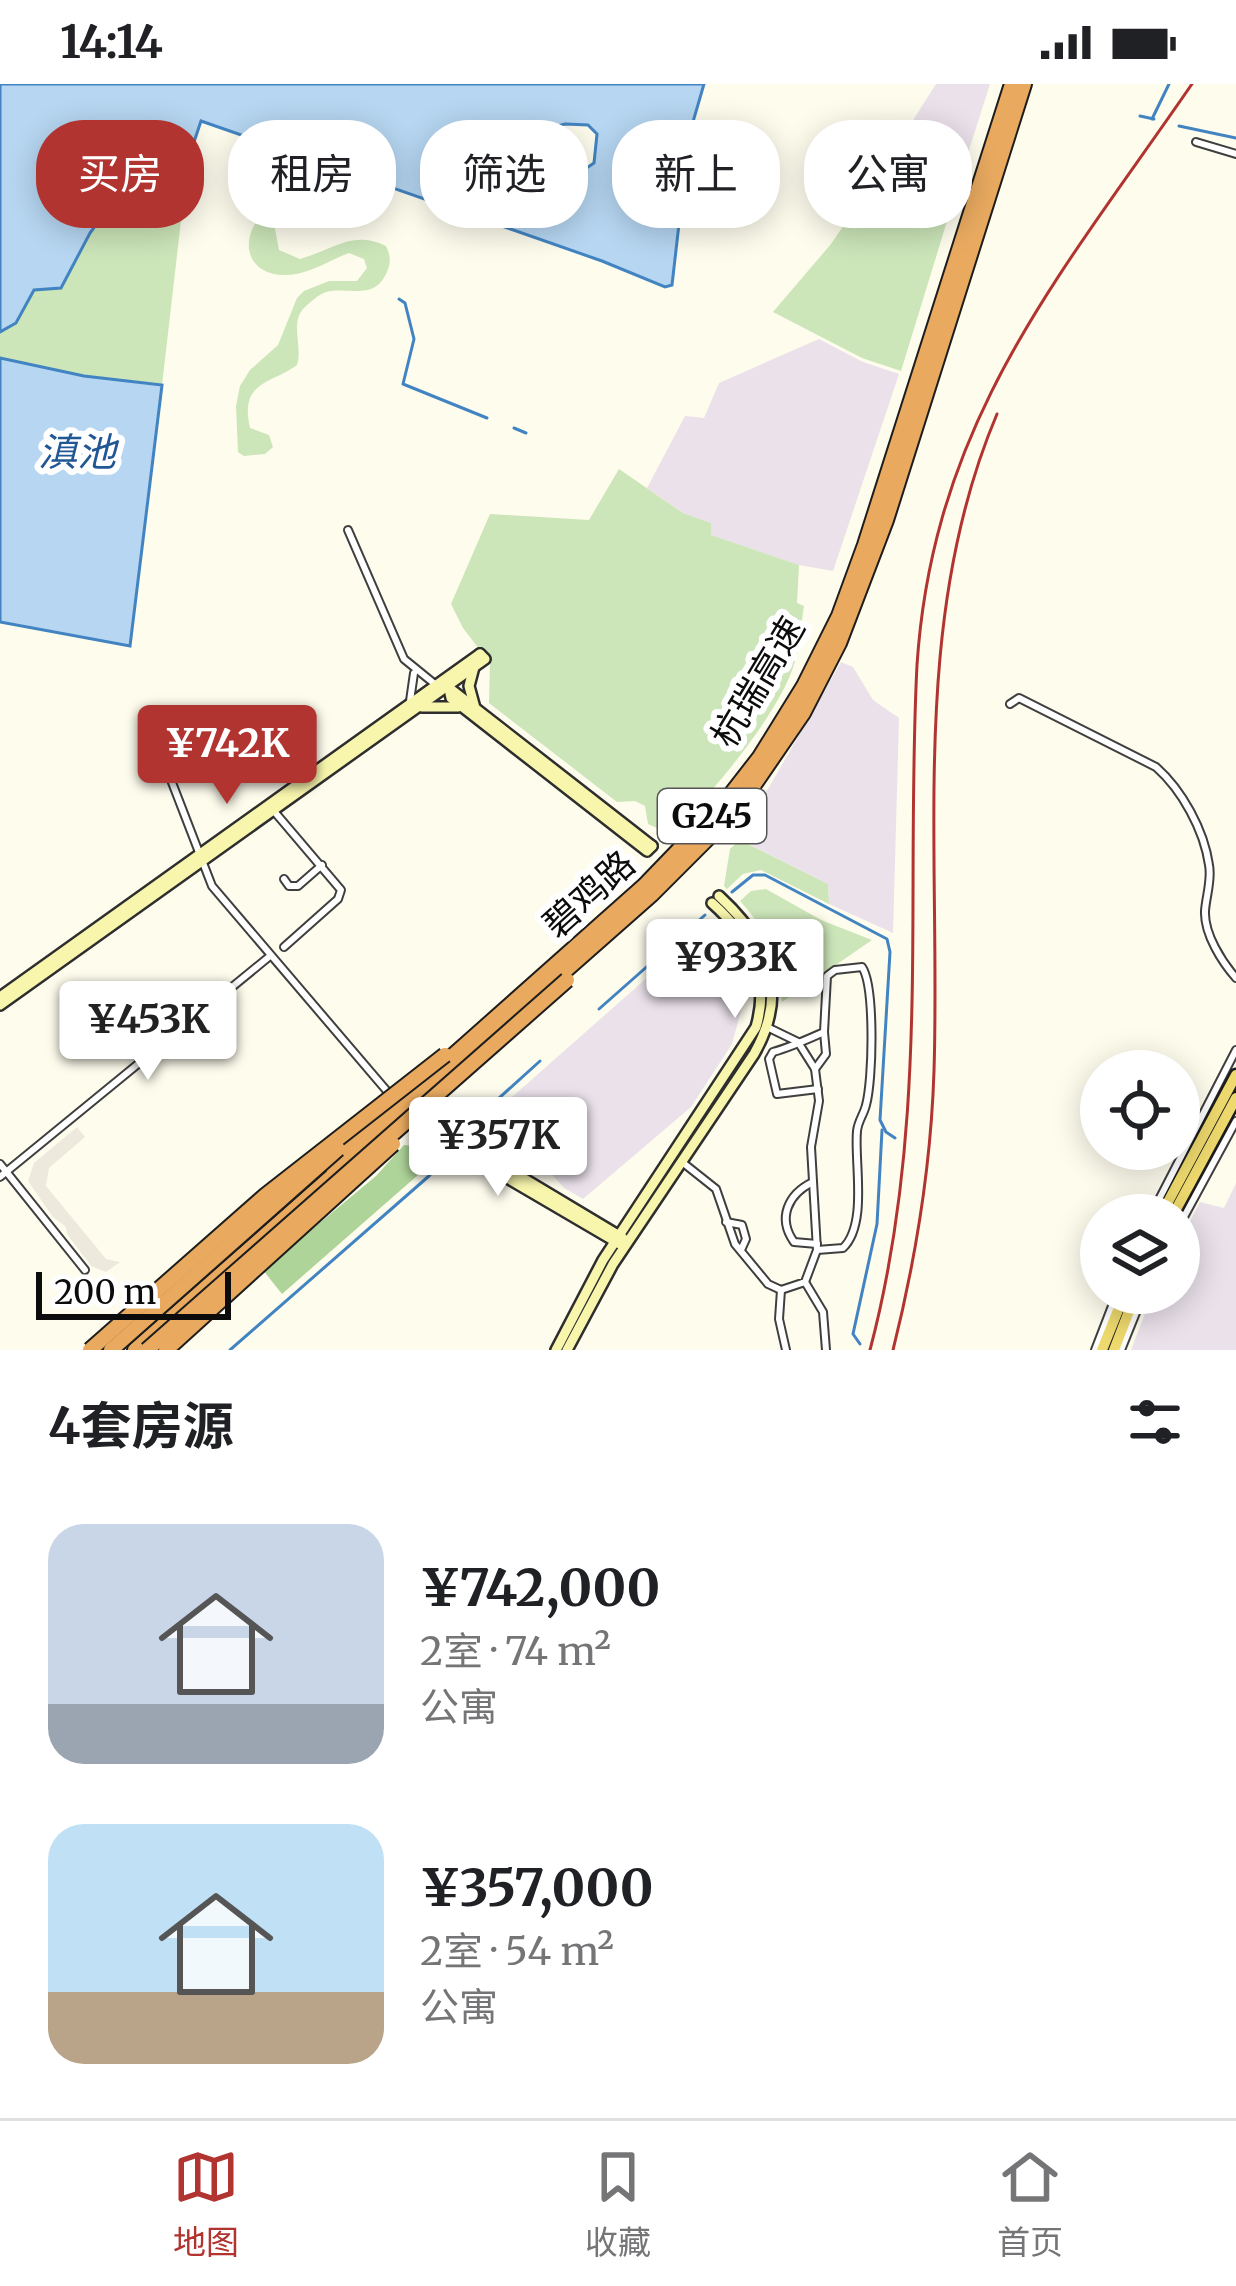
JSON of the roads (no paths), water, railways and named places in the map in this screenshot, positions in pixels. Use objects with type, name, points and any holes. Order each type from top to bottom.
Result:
[{"type":"highway","name":"杭瑞高速","points":[[111,1350],[670,853],[722,796],[783,710],[816,651],[858,549],[1009,84]]},
{"type":"highway","name":"碧鸡路","points":[[135,1350],[406,1107],[675,856],[734,791],[792,709],[839,616],[866,544],[1009,84]]},
{"type":"highway","name":"杭瑞高速","points":[[146,1350],[671,886],[775,766],[820,694],[859,613],[892,525],[1028,84]]},
{"type":"highway","name":"碧鸡路","points":[[120,1350],[674,874],[734,809],[802,713],[850,619],[1028,84]]},
{"type":"highway","points":[[166,1350],[319,1215],[567,980]]},
{"type":"highway","points":[[90,1350],[266,1195],[446,1054]]},
{"type":"main road","points":[[1172,1194],[1236,1075]]},
{"type":"main road","points":[[1184,1194],[1236,1098]]},
{"type":"main road","points":[[1099,1350],[1113,1314]]},
{"type":"main road","points":[[1118,1350],[1132,1314]]},
{"type":"street","points":[[1196,142],[1236,154]]},
{"type":"street","points":[[348,530],[404,659],[414,670],[441,684],[470,709],[647,851],[652,846],[470,709],[412,707]]},
{"type":"street","points":[[199,859],[273,810],[441,684],[475,666],[469,678],[470,709]]},
{"type":"street","points":[[412,707],[414,670]]},
{"type":"street","points":[[0,1001],[441,684]]},
{"type":"street","points":[[1010,704],[1019,698],[1166,776],[1203,841],[1210,869],[1206,924],[1236,978]]},
{"type":"street","points":[[149,723],[199,859],[223,901],[406,1107],[432,1134],[621,1241]]},
{"type":"street","points":[[273,810],[340,886],[340,896],[284,947]]},
{"type":"street","points":[[284,880],[298,886],[322,866]]},
{"type":"street","points":[[556,1350],[621,1241],[744,1051],[759,1019],[761,985],[756,959],[715,899],[751,928],[765,956],[772,997],[767,1027],[682,1162],[621,1241],[568,1350]]},
{"type":"street","points":[[3,1175],[270,956]]},
{"type":"street","points":[[813,1182],[795,1193],[786,1218],[794,1242],[843,1248],[852,1235],[861,1172],[857,1134],[868,1082],[870,1001],[862,967],[835,970],[827,976],[826,1054],[815,1069]]},
{"type":"street","points":[[767,1027],[798,1042],[815,1069],[818,1089],[811,1148],[817,1247],[805,1282],[823,1312],[826,1350]]},
{"type":"street","points":[[818,1089],[781,1095],[773,1090],[769,1059],[773,1052],[824,1032]]},
{"type":"street","points":[[1161,1194],[1236,1050]]},
{"type":"street","points":[[1196,1194],[1236,1121]]},
{"type":"street","points":[[682,1162],[716,1189],[740,1251],[768,1284],[782,1290],[805,1282]]},
{"type":"street","points":[[0,1164],[3,1175],[85,1270]]},
{"type":"street","points":[[726,1222],[739,1222],[745,1232],[740,1251]]},
{"type":"street","points":[[782,1290],[779,1319],[786,1350]]},
{"type":"water","points":[[0,84],[704,84],[694,120],[612,120],[612,228],[679,228],[672,285],[665,287],[507,228],[588,228],[588,167],[594,163],[597,134],[588,120],[420,120],[420,197],[396,189],[396,120],[228,120],[228,130],[204,120],[36,120],[36,228],[94,228],[61,288],[34,290],[16,323],[0,332]]},
{"type":"water","name":"滇池","points":[[0,358],[84,376],[162,385],[130,646],[0,622]]},
{"type":"waterway","points":[[1152,119],[1169,84]]},
{"type":"waterway","points":[[1140,116],[1154,119]]},
{"type":"waterway","points":[[1179,126],[1236,138]]},
{"type":"waterway","points":[[399,299],[405,303],[414,339],[403,384],[487,418]]},
{"type":"waterway","points":[[514,428],[526,433]]},
{"type":"waterway","points":[[732,892],[753,875],[765,875],[887,939],[880,1120],[895,1138]]},
{"type":"waterway","points":[[676,941],[705,915]]},
{"type":"waterway","points":[[599,1009],[668,948]]},
{"type":"waterway","points":[[467,1127],[540,1061]]},
{"type":"waterway","points":[[860,1344],[853,1334],[877,1224],[882,1130]]},
{"type":"waterway","points":[[230,1350],[445,1157]]},
{"type":"railway","points":[[870,1350],[889,1264],[909,1093],[917,665],[928,578],[948,498],[976,424],[1011,355],[1051,288],[1192,84]]},
{"type":"railway","points":[[893,1350],[909,1281],[930,1142],[940,655],[951,573],[969,493],[997,414]]}]
